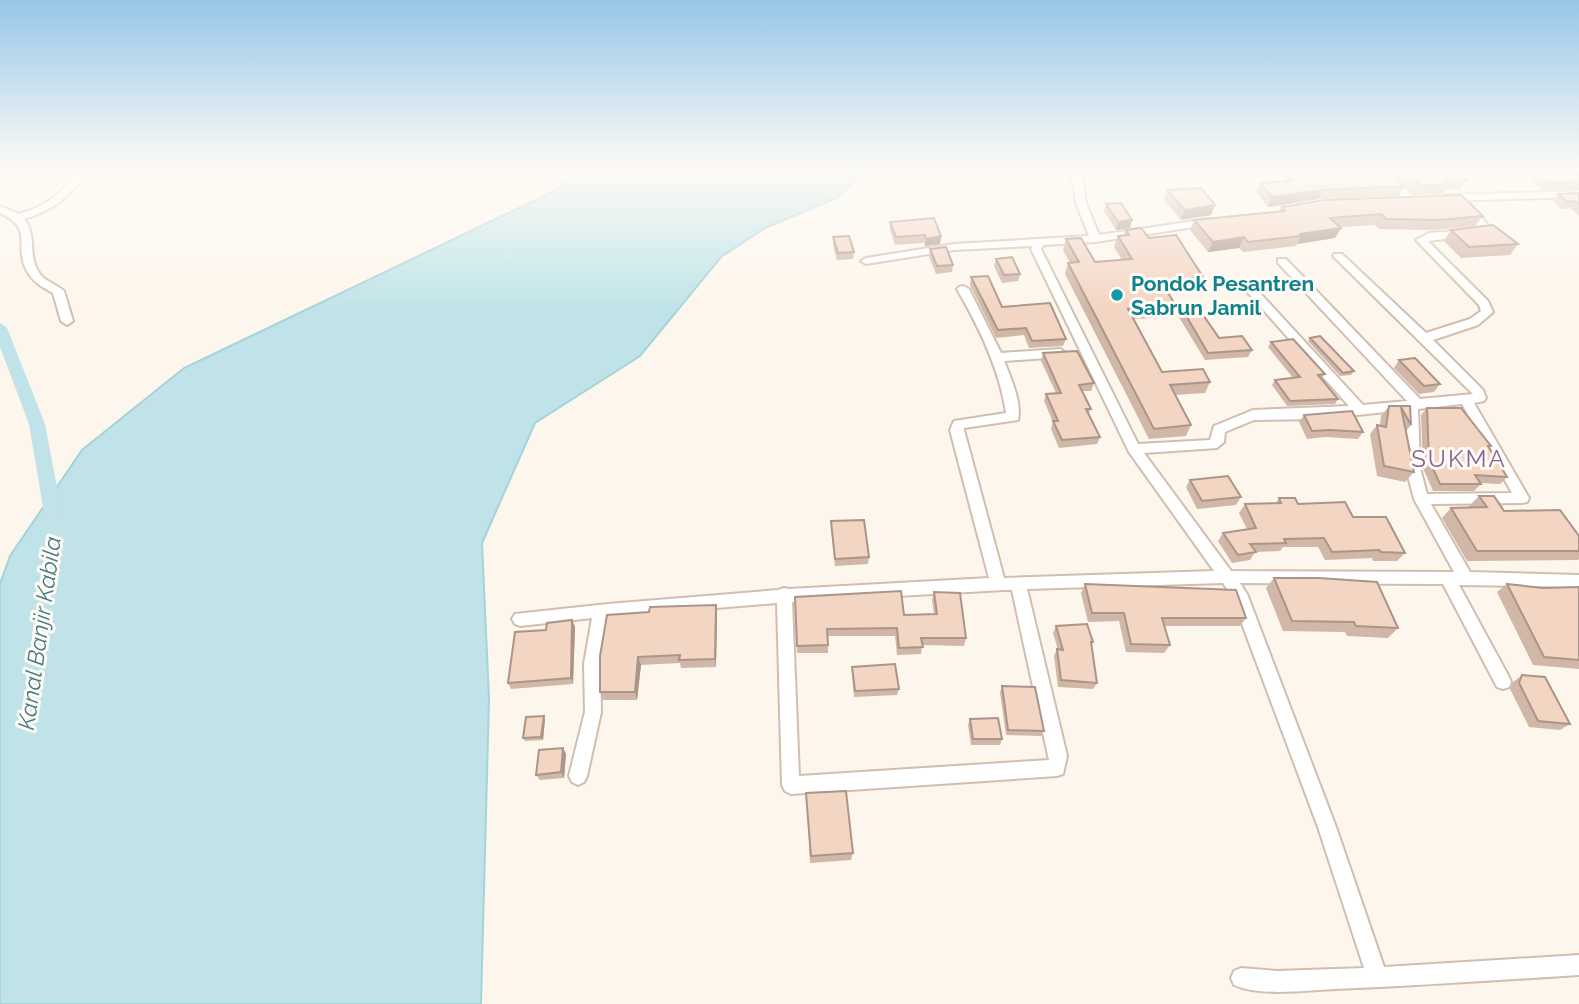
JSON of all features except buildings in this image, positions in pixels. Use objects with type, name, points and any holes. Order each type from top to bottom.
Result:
[{"type":"street","points":[[20,217],[26,225],[32,267],[38,279],[58,291],[67,321]]},
{"type":"street","points":[[1086,217],[1095,239]]},
{"type":"street","points":[[1425,339],[1434,333],[1477,322],[1487,312],[1484,304],[1421,240],[1429,236],[1489,230],[1476,217]]},
{"type":"street","points":[[866,261],[976,244],[1095,239],[1218,221]]},
{"type":"street","points":[[1040,242],[1036,249],[1038,255],[1134,449],[1229,577],[1247,612],[1327,827],[1377,975]]},
{"type":"street","points":[[1134,449],[1212,445],[1217,442],[1219,429],[1253,415],[1360,411],[1477,399],[1479,393],[1338,256]]},
{"type":"street","points":[[1282,261],[1414,406],[1413,468],[1421,499],[1466,579]]},
{"type":"street","points":[[963,289],[974,308],[1012,399],[1013,417],[971,422],[959,425],[957,430],[999,586]]},
{"type":"street","points":[[1254,293],[1360,411]]},
{"type":"street","points":[[995,358],[1086,351]]},
{"type":"street","points":[[1421,499],[1522,498],[1466,400]]},
{"type":"street","points":[[520,619],[784,594],[1229,577],[1579,581]]},
{"type":"street","points":[[1448,579],[1503,682]]},
{"type":"street","points":[[784,594],[791,785],[1057,768],[1058,756],[1019,586]]},
{"type":"street","points":[[578,776],[593,712],[592,664],[601,611]]},
{"type":"street","points":[[1241,978],[1278,981],[1377,975],[1413,976],[1579,965]]},
{"type":"water","points":[[500,217],[792,217],[765,228],[721,257],[640,356],[535,423],[482,543],[489,699],[481,1004],[0,1004],[0,584],[10,556],[82,450],[184,368]]},
{"type":"waterway","name":"Kanal Banjir Kabila","points":[[0,328],[37,424],[54,519]]},
{"type":"place","name":"Pondok Pesantren Sabrun Jamil","points":[[1117,295]]},
{"type":"district","name":"SUKMA","points":[[1459,458]]}]
